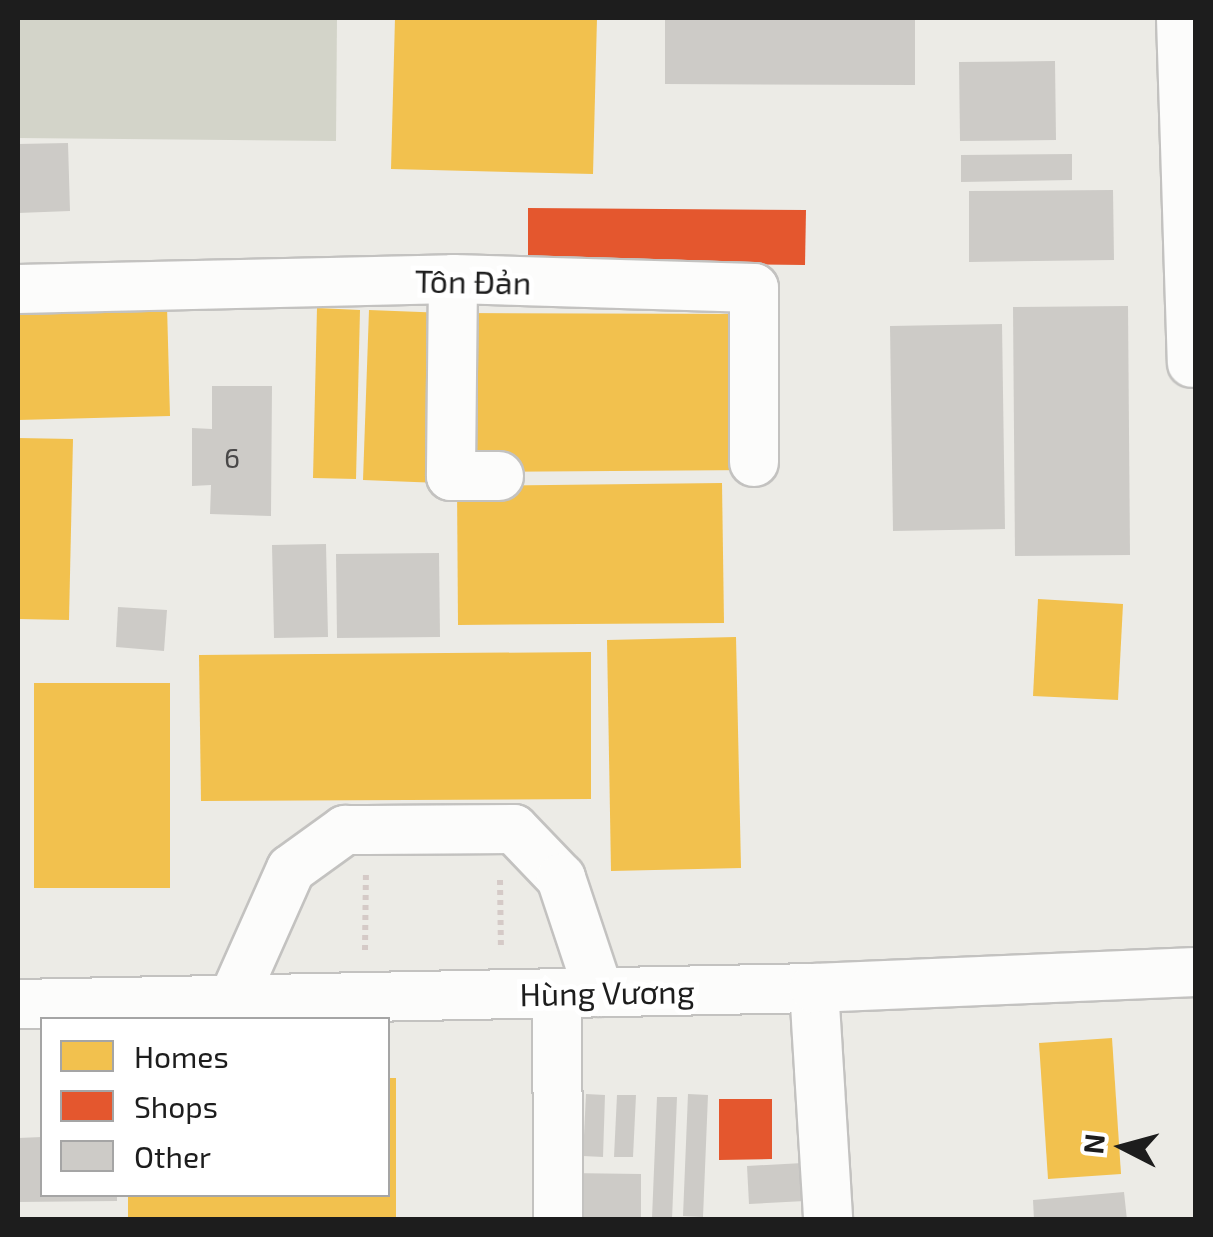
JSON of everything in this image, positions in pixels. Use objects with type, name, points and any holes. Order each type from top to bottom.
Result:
[{"type":"street","points":[[1181,18],[1192,362]]},
{"type":"street","points":[[453,279],[451,476],[499,476]]},
{"type":"street","name":"Tôn Đản","points":[[18,289],[453,279],[754,288],[754,462]]},
{"type":"street","points":[[233,999],[291,868],[345,830],[514,829],[561,878],[578,993],[558,1220]]},
{"type":"street","name":"Hùng Vương","points":[[18,1004],[814,988],[1196,972]]},
{"type":"street","points":[[814,988],[828,1220]]},
{"type":"path","points":[[499,829],[502,994]]},
{"type":"path","points":[[364,997],[366,830]]},
{"type":"shaded area","points":[[18,18],[337,18],[336,141],[18,138]]},
{"type":"building: Homes","points":[[395,18],[597,18],[593,174],[391,169]]},
{"type":"building: Homes","points":[[167,306],[170,416],[18,420],[18,311]]},
{"type":"building: Homes","points":[[317,308],[360,310],[356,479],[313,478]]},
{"type":"building: Homes","points":[[369,310],[446,313],[440,483],[363,480]]},
{"type":"building: Homes","points":[[462,313],[756,314],[754,470],[458,472]]},
{"type":"building: Homes","points":[[18,438],[73,439],[69,620],[18,619]]},
{"type":"building: Homes","points":[[722,483],[724,623],[458,625],[457,486]]},
{"type":"building: Homes","points":[[1038,599],[1123,604],[1118,700],[1033,696]]},
{"type":"building: Homes","points":[[736,637],[741,868],[611,871],[607,640]]},
{"type":"building: Homes","points":[[591,652],[591,799],[201,801],[199,655]]},
{"type":"building: Homes","points":[[34,683],[170,683],[170,888],[34,888]]},
{"type":"building: Homes","points":[[1112,1038],[1121,1174],[1048,1179],[1039,1043]]},
{"type":"building: Homes","points":[[390,1078],[396,1078],[396,1220],[128,1220],[128,1197],[390,1197]]},
{"type":"building: Shops","points":[[528,208],[806,210],[805,265],[528,262]]},
{"type":"building: Shops","points":[[719,1099],[772,1099],[772,1159],[719,1160]]},
{"type":"building: Other","points":[[665,18],[915,18],[915,85],[665,84]]},
{"type":"building: Other","points":[[1055,61],[1056,140],[960,141],[959,62]]},
{"type":"building: Other","points":[[68,143],[70,211],[18,213],[18,144]]},
{"type":"building: Other","points":[[1072,154],[1072,180],[961,182],[961,155]]},
{"type":"building: Other","points":[[1113,190],[1114,260],[969,262],[969,191]]},
{"type":"building: Other","points":[[1128,306],[1130,555],[1015,556],[1013,307]]},
{"type":"building: Other","points":[[1002,324],[1005,529],[893,531],[890,326]]},
{"type":"building: Other","points":[[212,386],[272,386],[271,516],[210,514],[211,485],[192,486],[192,428],[212,429]]},
{"type":"building: Other","points":[[326,544],[328,637],[274,638],[272,545]]},
{"type":"building: Other","points":[[439,553],[440,637],[337,638],[336,554]]},
{"type":"building: Other","points":[[118,607],[167,610],[164,651],[116,647]]},
{"type":"building: Other","points":[[586,1094],[605,1095],[603,1157],[583,1156]]},
{"type":"building: Other","points":[[688,1094],[708,1095],[703,1217],[683,1216]]},
{"type":"building: Other","points":[[617,1095],[636,1095],[633,1157],[614,1157]]},
{"type":"building: Other","points":[[657,1097],[677,1097],[672,1219],[652,1218]]},
{"type":"building: Other","points":[[40,1137],[40,1197],[117,1197],[117,1201],[18,1202],[18,1138]]},
{"type":"building: Other","points":[[803,1163],[805,1201],[749,1204],[747,1166]]},
{"type":"building: Other","points":[[568,1173],[641,1174],[641,1220],[567,1220]]},
{"type":"building: Other","points":[[1124,1192],[1127,1220],[1034,1220],[1033,1200]]}]
